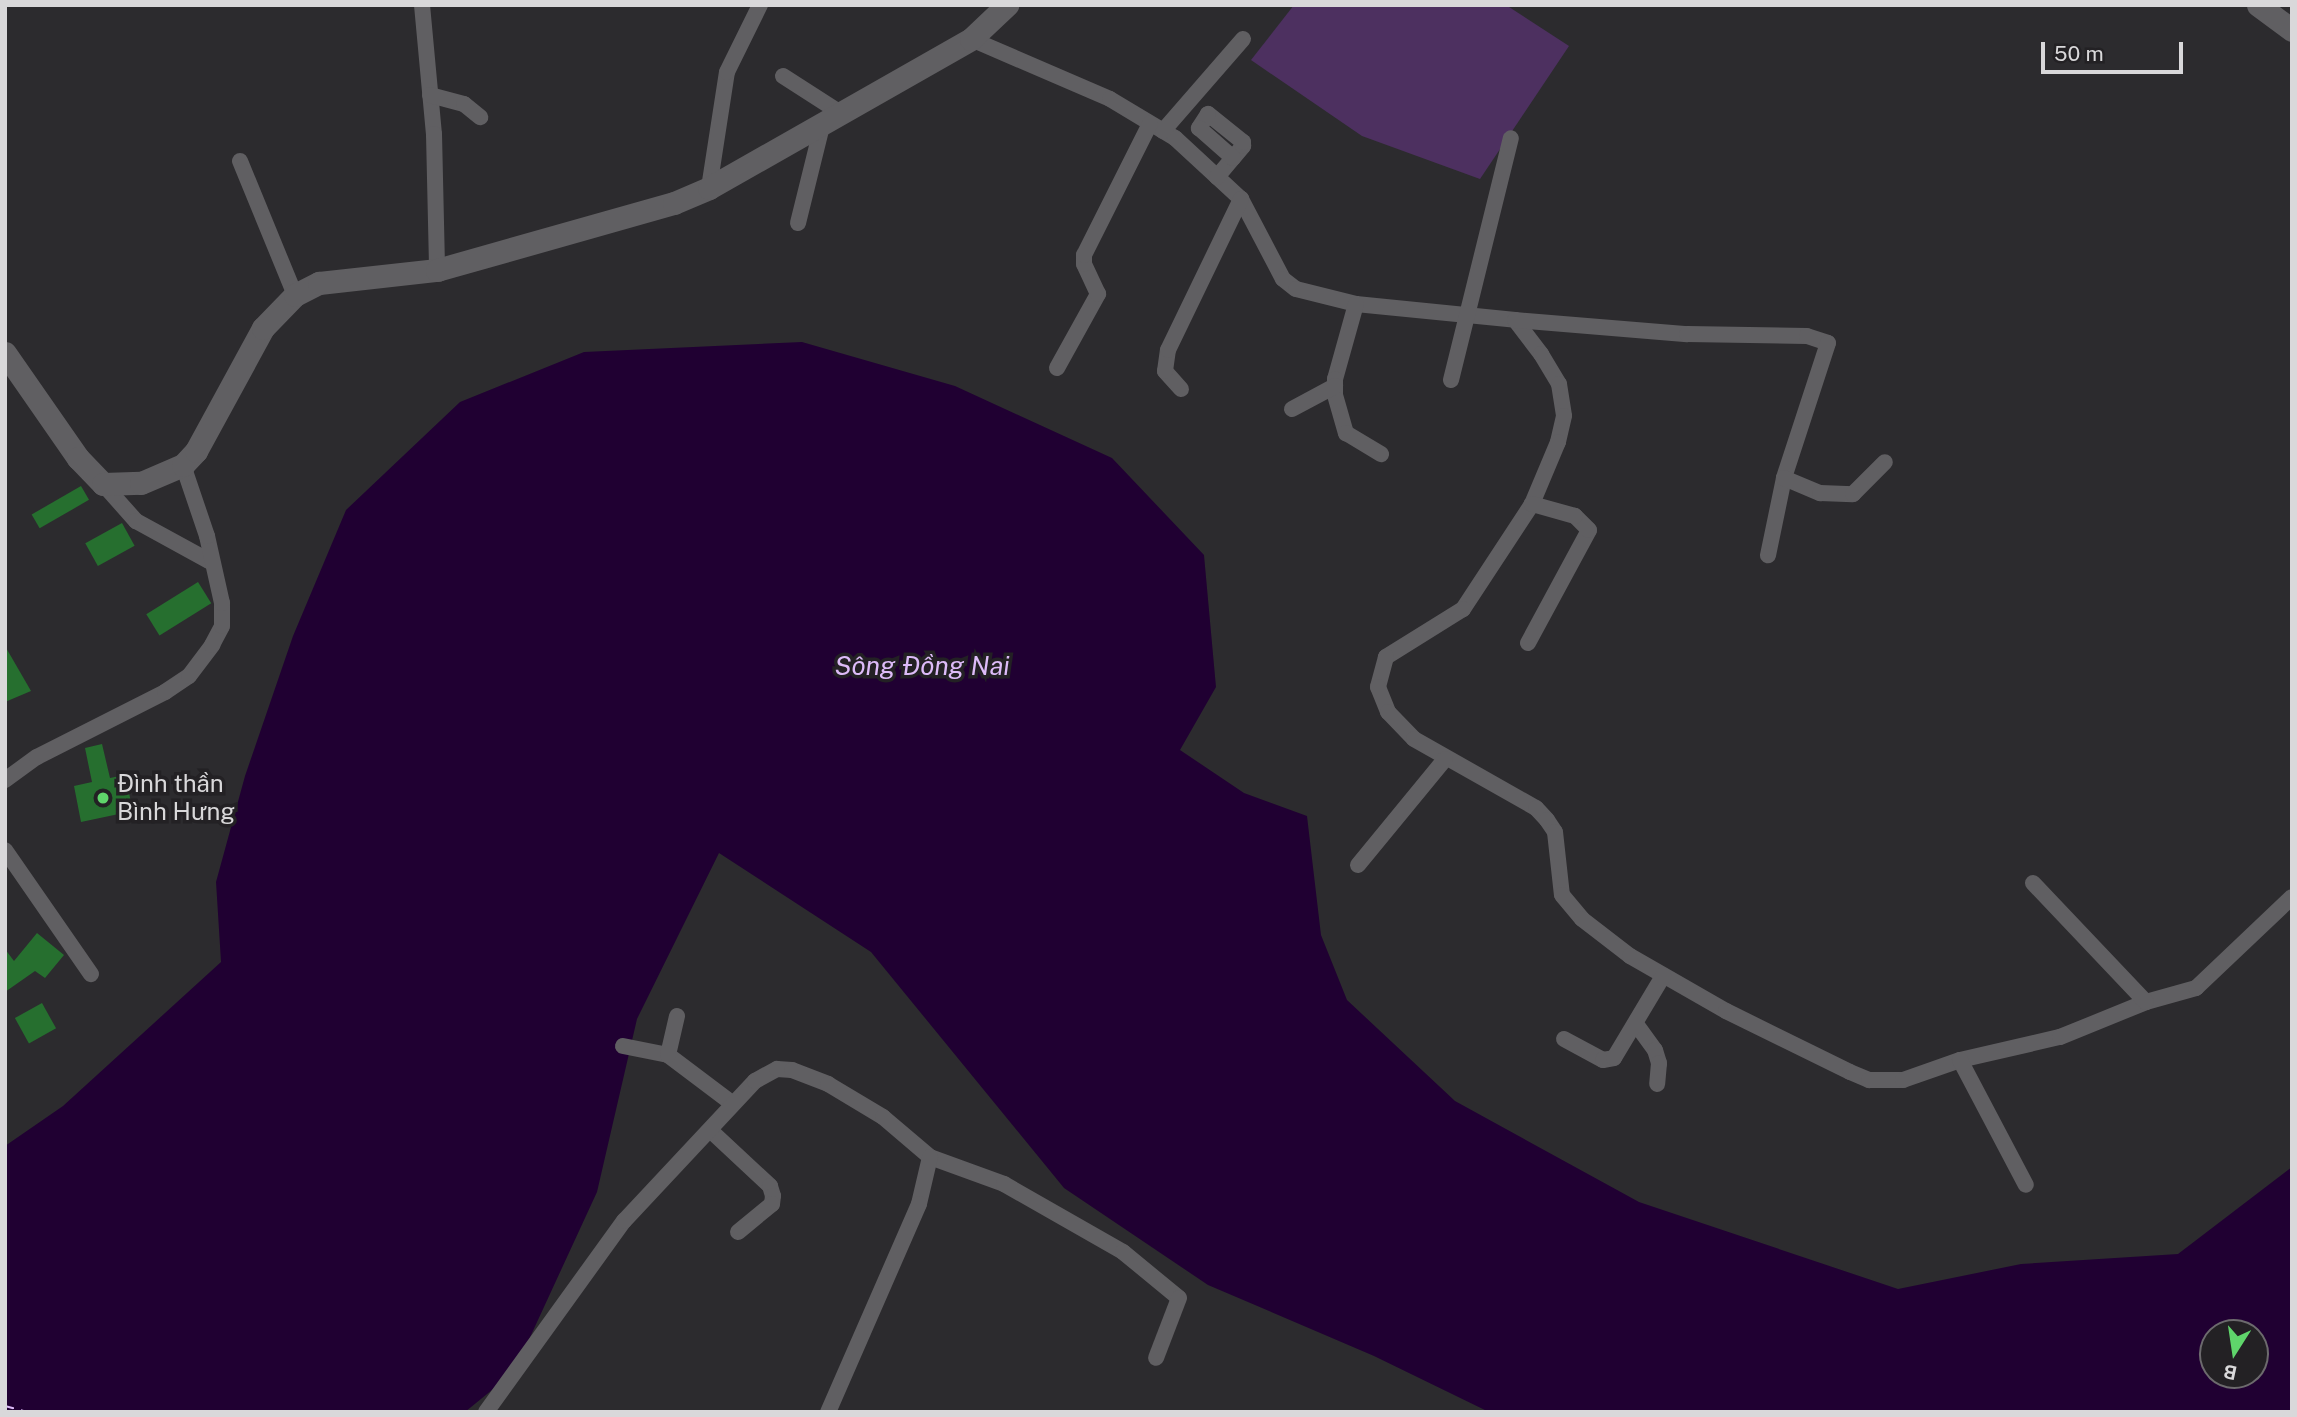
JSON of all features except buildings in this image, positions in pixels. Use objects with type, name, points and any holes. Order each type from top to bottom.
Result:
[{"type":"street","points":[[422,5],[430,95],[437,270]]},
{"type":"street","points":[[709,188],[727,72],[760,5]]},
{"type":"street","points":[[103,484],[141,483],[183,466],[195,451],[263,328],[295,295],[319,283],[437,270],[674,203],[709,188],[971,38],[1007,5]]},
{"type":"street","points":[[2258,5],[2287,25]]},
{"type":"street","points":[[971,38],[1110,99],[1157,127],[1241,199],[1283,279],[1306,294],[1356,304],[1468,316],[1687,334],[1820,338],[1828,343],[1829,352],[1784,478],[1768,555]]},
{"type":"street","points":[[1057,368],[1098,294],[1084,264],[1084,255],[1157,127],[1243,39]]},
{"type":"street","points":[[783,76],[831,117]]},
{"type":"street","points":[[430,95],[464,104],[480,117]]},
{"type":"street","points":[[798,223],[831,117]]},
{"type":"street","points":[[1451,380],[1511,138]]},
{"type":"street","points":[[1217,177],[1233,159]]},
{"type":"street","points":[[240,161],[295,295]]},
{"type":"street","points":[[1181,388],[1165,371],[1168,350],[1241,199]]},
{"type":"street","points":[[1356,304],[1335,386],[1346,433],[1381,454]]},
{"type":"street","points":[[1515,320],[1541,354],[1564,402],[1559,442],[1532,504],[1463,608],[1431,631],[1397,647],[1386,657],[1380,672],[1380,699],[1396,723],[1445,759],[1542,814],[1555,832],[1558,879],[1572,909],[1663,976],[1869,1080],[1914,1078],[1960,1060],[2060,1037],[2146,1002],[2178,995],[2209,980],[2263,920],[2292,897]]},
{"type":"street","points":[[5,353],[78,458],[136,520],[209,561]]},
{"type":"street","points":[[1292,409],[1335,386]]},
{"type":"street","points":[[1784,478],[1820,493],[1853,494],[1885,462]]},
{"type":"street","points":[[5,780],[37,757],[189,676],[222,626],[222,603],[209,561],[207,536],[183,466]]},
{"type":"street","points":[[1528,643],[1589,530],[1575,516],[1532,504]]},
{"type":"street","points":[[1358,865],[1445,759]]},
{"type":"street","points":[[5,850],[91,974]]},
{"type":"street","points":[[2033,884],[2146,1002]]},
{"type":"street","points":[[1564,1039],[1603,1059],[1614,1058],[1663,976]]},
{"type":"street","points":[[668,1055],[677,1016]]},
{"type":"street","points":[[1636,1024],[1655,1050],[1659,1063],[1657,1084]]},
{"type":"street","points":[[623,1046],[668,1055],[733,1104]]},
{"type":"street","points":[[1960,1060],[2026,1185]]},
{"type":"street","points":[[486,1412],[624,1221],[733,1104],[768,1073],[792,1070],[828,1084],[883,1117],[930,1157],[1004,1184],[1123,1252],[1179,1298],[1156,1358]]},
{"type":"street","points":[[710,1130],[770,1186],[774,1196],[772,1204],[738,1232]]},
{"type":"street","points":[[828,1412],[919,1204],[930,1157]]},
{"type":"shaded area","points":[[1294,5],[1506,5],[1569,46],[1480,179],[1362,136],[1251,60]]},
{"type":"water","name":"Sông Đồng Nai","points":[[802,342],[955,386],[1112,458],[1204,555],[1216,687],[1180,750],[1244,793],[1307,816],[1321,935],[1347,1000],[1455,1101],[1639,1202],[1898,1289],[2021,1264],[2178,1254],[2292,1167],[2292,1412],[1489,1412],[1374,1356],[1208,1285],[1064,1188],[871,952],[719,853],[637,1019],[597,1192],[514,1372],[465,1412],[5,1412],[5,1146],[63,1106],[221,962],[216,882],[245,776],[293,636],[346,510],[460,402],[584,352]]},
{"type":"ferry route","points":[[5,1406],[27,1412]]},
{"type":"place","name":"Đình thần Bình Hưng","points":[[103,798]]}]
